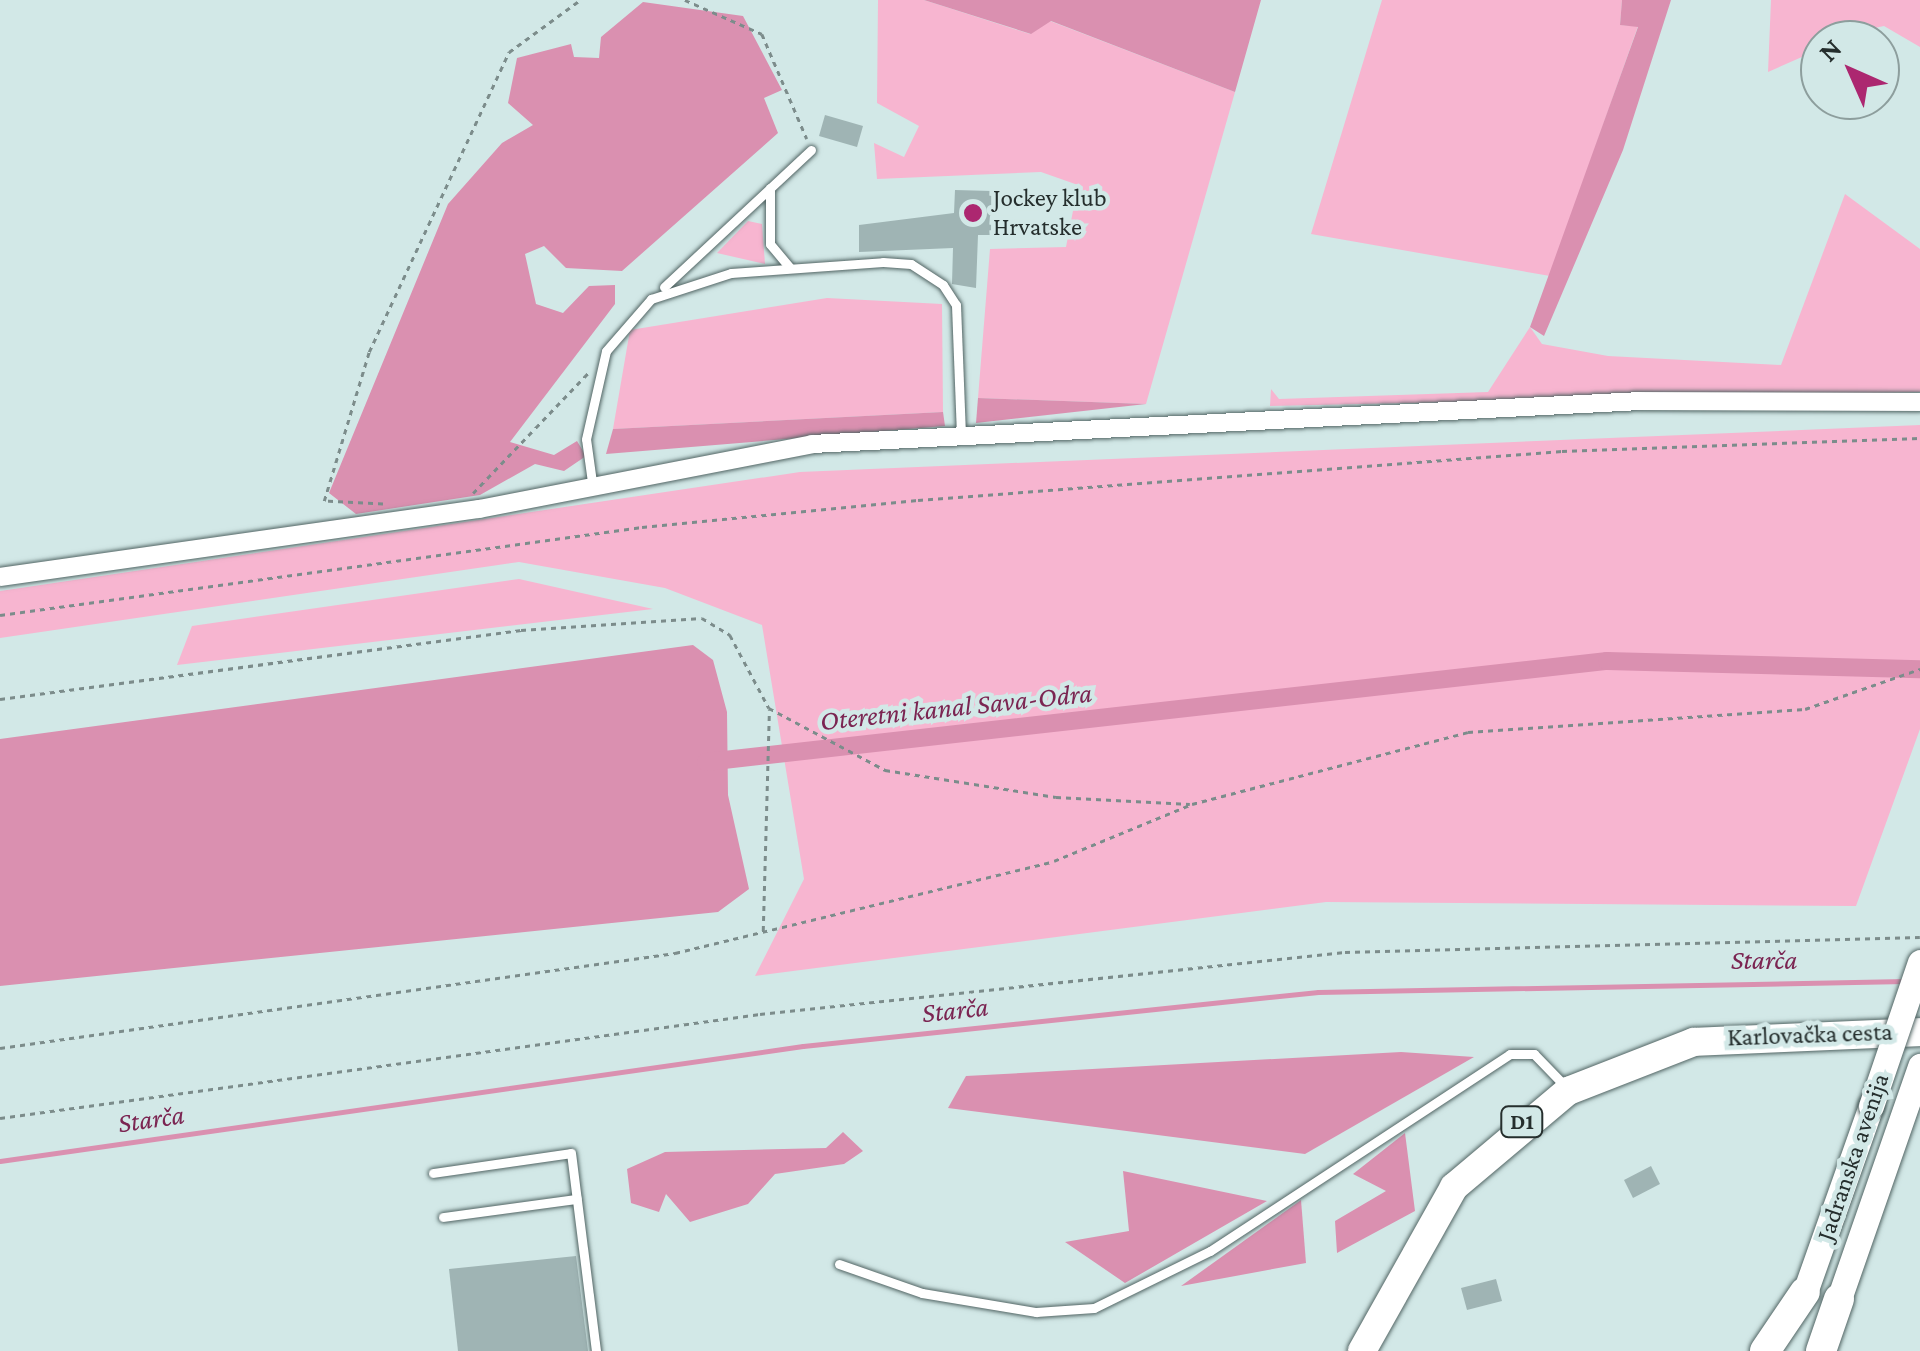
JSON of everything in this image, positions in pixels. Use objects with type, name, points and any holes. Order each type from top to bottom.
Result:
[{"type":"highway","points":[[1765,1351],[1805,1292]]},
{"type":"highway","name":"Jadranska avenija","points":[[1785,1351],[1805,1292]]},
{"type":"highway","points":[[1838,1351],[1839,1300]]},
{"type":"highway","name":"Jadranska avenija","points":[[1822,1351],[1839,1300]]},
{"type":"main road","name":"Jadranska avenija","points":[[1805,1292],[1920,962]]},
{"type":"main road","name":"Karlovačka cesta","points":[[1362,1351],[1454,1187],[1568,1091],[1694,1042],[1920,1032]]},
{"type":"main road","name":"Jadranska avenija","points":[[1839,1300],[1920,1066]]},
{"type":"street","points":[[0,577],[479,509],[592,482],[812,444],[1640,401],[1920,402]]},
{"type":"lane","points":[[592,482],[586,439],[606,351],[651,300],[811,150]]},
{"type":"lane","points":[[770,188],[770,244],[790,268]]},
{"type":"lane","points":[[651,300],[681,283],[790,268],[912,264],[944,285],[956,305],[962,436]]},
{"type":"lane","points":[[839,1264],[922,1294],[1036,1312],[1094,1308],[1210,1251],[1510,1054],[1534,1054],[1568,1091]]},
{"type":"lane","points":[[432,1173],[572,1153],[596,1351]]},
{"type":"lane","points":[[443,1217],[577,1199]]},
{"type":"path","points":[[402,506],[324,501],[369,352],[509,52],[580,0]]},
{"type":"path","points":[[685,0],[762,34],[811,150]]},
{"type":"path","points":[[468,497],[606,351]]},
{"type":"path","points":[[0,615],[642,527],[996,493],[1562,451],[1920,438]]},
{"type":"path","points":[[0,699],[521,630],[702,618],[730,635],[769,708],[764,931]]},
{"type":"path","points":[[0,1048],[674,952],[1054,861],[1192,804],[1468,732],[1805,709],[1920,668]]},
{"type":"path","points":[[769,708],[885,770],[1056,797],[1192,804]]},
{"type":"path","points":[[0,1118],[760,1014],[1345,952],[1920,937]]},
{"type":"shaded area","points":[[878,0],[924,0],[1030,34],[1050,21],[1235,92],[1146,404],[978,398],[990,249],[1066,247],[1078,185],[1041,172],[877,179],[874,143],[904,157],[919,126],[877,103]]},
{"type":"shaded area","points":[[924,0],[1261,0],[1235,92],[1051,21],[1031,34]]},
{"type":"shaded area","points":[[1382,0],[1622,0],[1620,25],[1638,26],[1550,276],[1311,234]]},
{"type":"shaded area","points":[[1622,0],[1671,0],[1623,150],[1544,336],[1530,327],[1638,27],[1620,25]]},
{"type":"shaded area","points":[[1771,0],[1920,0],[1920,47],[1900,35],[1900,20],[1800,20],[1800,58],[1768,72]]},
{"type":"shaded area","points":[[643,2],[743,16],[782,90],[764,98],[778,133],[622,271],[566,268],[544,246],[525,254],[536,304],[563,313],[589,286],[615,285],[615,304],[510,442],[554,455],[577,441],[586,456],[564,471],[535,464],[480,495],[356,514],[329,493],[448,204],[502,143],[533,125],[508,103],[517,58],[571,44],[574,57],[599,58],[601,37]]},
{"type":"shaded area","points":[[1845,194],[1920,249],[1920,392],[1270,406],[1271,389],[1279,399],[1488,392],[1530,327],[1542,344],[1608,356],[1781,365]]},
{"type":"shaded area","points":[[748,221],[762,224],[765,264],[717,253]]},
{"type":"shaded area","points":[[827,298],[942,304],[943,412],[613,429],[630,330]]},
{"type":"shaded area","points":[[978,398],[1146,404],[976,423]]},
{"type":"shaded area","points":[[943,412],[945,426],[606,454],[613,429]]},
{"type":"shaded area","points":[[1920,425],[1920,729],[1856,906],[1326,902],[755,976],[804,879],[762,625],[665,588],[519,562],[0,638],[0,591],[800,472]]},
{"type":"shaded area","points":[[519,579],[653,609],[177,665],[192,626]]},
{"type":"shaded area","points":[[693,645],[713,660],[727,712],[728,795],[749,889],[718,912],[0,986],[0,739]]},
{"type":"shaded area","points":[[1401,1052],[1474,1057],[1305,1154],[948,1108],[966,1076]]},
{"type":"shaded area","points":[[843,1132],[863,1151],[844,1164],[775,1174],[748,1204],[690,1222],[666,1194],[659,1212],[631,1203],[627,1169],[665,1152],[826,1148]]},
{"type":"shaded area","points":[[1405,1133],[1415,1211],[1337,1253],[1335,1221],[1386,1191],[1353,1174]]},
{"type":"shaded area","points":[[1123,1171],[1267,1201],[1125,1283],[1065,1242],[1129,1231]]},
{"type":"shaded area","points":[[1301,1200],[1306,1263],[1181,1286]]},
{"type":"building","points":[[825,115],[863,126],[857,147],[819,136]]},
{"type":"building","points":[[955,190],[992,191],[991,235],[978,235],[976,288],[952,284],[953,248],[859,252],[859,225],[954,213]]},
{"type":"building","points":[[1651,1166],[1660,1184],[1633,1198],[1624,1180]]},
{"type":"building","points":[[576,1256],[588,1351],[458,1351],[449,1269]]},
{"type":"building","points":[[1496,1279],[1502,1301],[1467,1310],[1461,1288]]},
{"type":"waterway","name":"Oteretni kanal Sava-Odra","points":[[706,762],[1607,661],[1920,669]]},
{"type":"waterway","name":"Starča","points":[[0,1161],[803,1046],[1318,992],[1906,981]]},
{"type":"place","name":"Jockey klub Hrvatske","points":[[973,213]]}]
